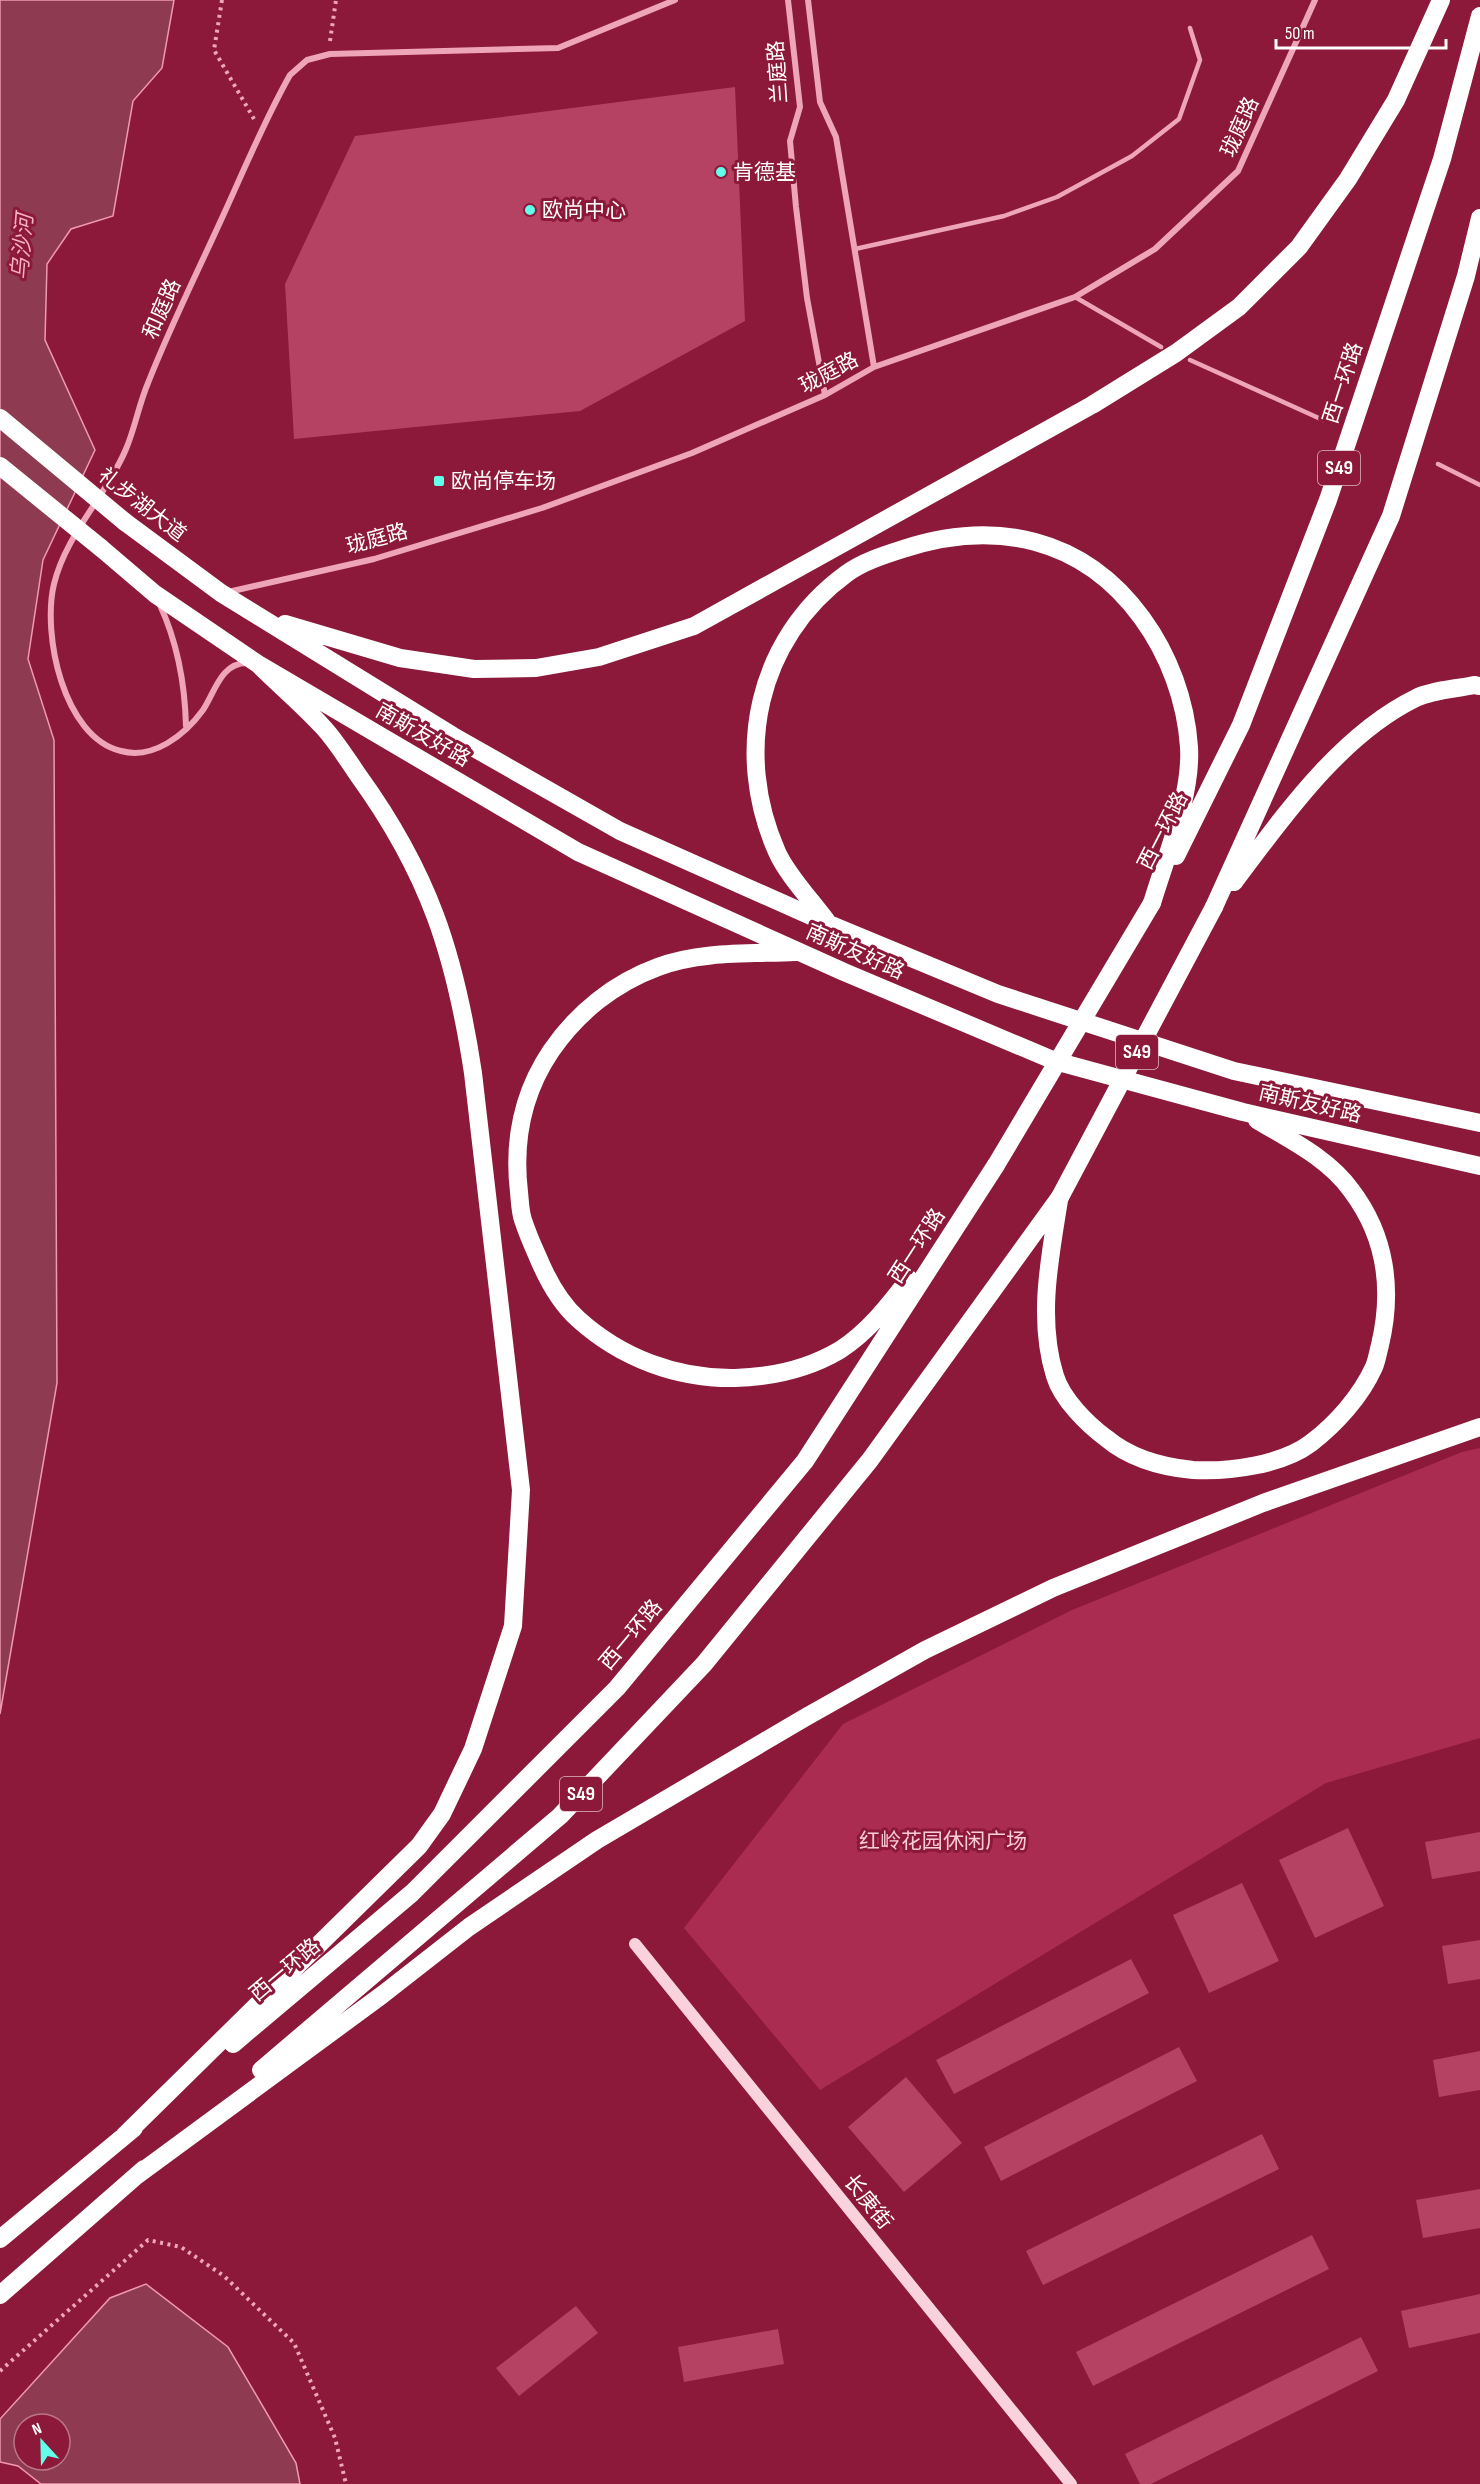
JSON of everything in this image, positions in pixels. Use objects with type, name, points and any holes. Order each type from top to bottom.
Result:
[{"type":"highway","points":[[263,618],[400,658],[474,669],[536,668],[599,657],[694,626],[1092,405],[1176,353],[1239,307],[1299,247],[1348,179],[1396,100],[1441,0]]},
{"type":"highway","name":"西一环路","points":[[0,2240],[412,1893],[617,1688],[804,1461],[996,1165],[1152,903],[1241,725],[1328,500],[1442,159],[1480,16]]},
{"type":"highway","name":"S49","points":[[0,2295],[136,2176],[560,1816],[704,1664],[870,1460],[1060,1197],[1214,907],[1391,516],[1466,276],[1480,218]]},
{"type":"highway","name":"礼步湖大道","points":[[0,418],[125,522],[221,593],[263,618]]},
{"type":"highway","points":[[0,466],[155,594],[258,664],[324,728],[400,836],[435,914],[457,984],[473,1073],[521,1490],[513,1626],[473,1749],[442,1814],[419,1846],[124,2136]]},
{"type":"highway","points":[[830,924],[778,854],[762,810],[755,771],[756,724],[767,678],[788,635],[815,601],[848,573],[885,554],[930,540],[976,535],[1027,538],[1066,553],[1102,573],[1129,600],[1152,632],[1171,671],[1184,707],[1190,750],[1183,800],[1152,903]]},
{"type":"highway","name":"南斯友好路","points":[[263,618],[453,736],[620,831],[830,924],[998,994],[1234,1071],[1476,1120]]},
{"type":"highway","name":"南斯友好路","points":[[258,664],[578,852],[798,951],[1055,1061],[1243,1112],[1480,1166]]},
{"type":"highway","points":[[1214,907],[1291,808],[1370,727],[1417,698],[1474,685],[1480,686]]},
{"type":"highway","points":[[798,951],[709,956],[658,966],[620,985],[587,1009],[561,1037],[539,1069],[522,1110],[515,1162],[522,1218],[546,1276],[577,1318],[613,1347],[656,1366],[705,1378],[753,1377],[801,1369],[840,1349],[882,1315],[996,1165]]},
{"type":"highway","points":[[1060,1197],[1048,1269],[1046,1326],[1055,1377],[1084,1421],[1121,1450],[1165,1467],[1220,1472],[1264,1463],[1310,1444],[1343,1415],[1375,1367],[1387,1315],[1386,1271],[1372,1225],[1351,1189],[1313,1153],[1243,1112]]},
{"type":"highway","points":[[136,2176],[479,1921],[597,1840],[925,1650],[1053,1588],[1263,1503],[1480,1427]]},
{"type":"street","name":"和庭路","points":[[258,664],[244,662],[232,667],[213,688],[202,710],[172,740],[158,748],[138,754],[120,751],[91,734],[68,694],[56,665],[52,648],[51,603],[60,562],[126,450],[151,374],[261,132],[290,75],[307,60],[330,54],[558,48],[675,0]]},
{"type":"street","name":"兰庭路","points":[[788,0],[800,107],[790,141],[807,298],[825,395]]},
{"type":"street","points":[[808,0],[820,102],[836,137],[874,367]]},
{"type":"street","name":"珑庭路","points":[[221,593],[374,558],[542,508],[692,453],[825,395],[874,367],[1075,297],[1155,249],[1238,171],[1315,0]]},
{"type":"street","points":[[155,594],[165,616],[178,663],[186,699],[186,726]]},
{"type":"street","name":"长庚街","points":[[635,1944],[1071,2484]]},
{"type":"lane","points":[[855,249],[1004,216],[1057,197],[1132,156],[1179,118],[1200,60],[1190,28]]},
{"type":"lane","points":[[1075,297],[1161,347]]},
{"type":"lane","points":[[1190,360],[1323,420]]},
{"type":"lane","points":[[1438,464],[1480,485]]},
{"type":"path","points":[[222,0],[214,50],[261,132]]},
{"type":"path","points":[[330,54],[336,0]]},
{"type":"path","points":[[0,2371],[148,2240],[181,2247],[224,2276],[294,2343],[335,2438],[346,2484]]},
{"type":"green space","name":"红岭花园休闲广场","points":[[1480,1448],[1480,1738],[1326,1783],[820,2090],[684,1928],[843,1724],[1072,1610],[1462,1452]]},
{"type":"water","name":"乌沙河","points":[[0,0],[174,0],[162,68],[133,101],[113,216],[71,229],[47,264],[45,340],[95,450],[43,560],[28,659],[54,740],[57,1383],[0,1714]]},
{"type":"water","points":[[146,2284],[228,2347],[296,2463],[300,2484],[41,2484],[26,2472],[72,2472],[72,2412],[12,2412],[12,2465],[0,2462],[0,2419],[110,2298]]},
{"type":"building","name":"欧尚中心","points":[[735,87],[745,321],[580,411],[294,439],[285,284],[355,136]]},
{"type":"building","points":[[1348,1828],[1384,1906],[1315,1938],[1279,1860]]},
{"type":"building","points":[[1480,1832],[1480,1871],[1432,1879],[1425,1842]]},
{"type":"building","points":[[1242,1883],[1279,1961],[1209,1993],[1173,1915]]},
{"type":"building","points":[[1480,1940],[1480,1979],[1448,1984],[1442,1946]]},
{"type":"building","points":[[1131,1959],[1149,1993],[954,2094],[936,2060]]},
{"type":"building","points":[[1179,2047],[1197,2081],[1001,2181],[984,2147]]},
{"type":"building","points":[[1480,2051],[1480,2090],[1439,2097],[1433,2060]]},
{"type":"building","points":[[906,2077],[962,2143],[904,2192],[848,2127]]},
{"type":"building","points":[[1262,2134],[1279,2169],[1043,2285],[1026,2251]]},
{"type":"building","points":[[1480,2189],[1480,2228],[1423,2238],[1416,2200]]},
{"type":"building","points":[[1312,2235],[1329,2269],[1093,2386],[1076,2352]]},
{"type":"building","points":[[1480,2294],[1480,2333],[1409,2348],[1401,2311]]},
{"type":"building","points":[[576,2306],[598,2333],[519,2396],[496,2368]]},
{"type":"building","points":[[778,2329],[784,2364],[684,2382],[678,2347]]},
{"type":"building","points":[[1361,2337],[1378,2371],[1151,2484],[1140,2484],[1125,2454]]},
{"type":"place","name":"肯德基","points":[[721,172]]},
{"type":"place","name":"欧尚中心","points":[[530,210]]},
{"type":"place","name":"欧尚停车场","points":[[439,481]]}]
